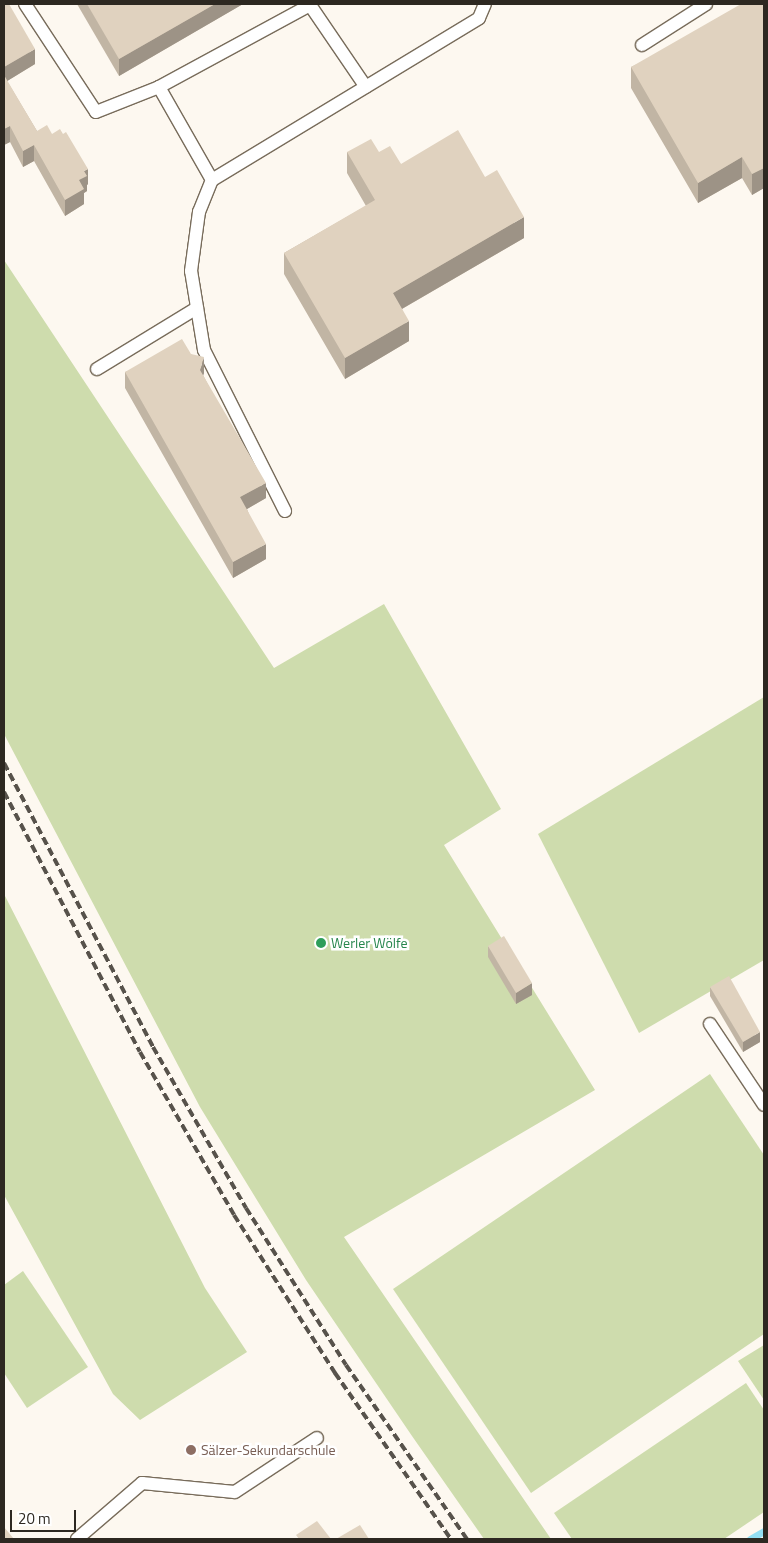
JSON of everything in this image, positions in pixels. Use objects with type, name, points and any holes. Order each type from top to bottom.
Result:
[{"type":"lane","points":[[26,4],[96,112],[159,87],[310,5],[366,87]]},
{"type":"lane","points":[[285,511],[204,350],[191,271],[199,212],[212,180],[479,18],[485,4]]},
{"type":"lane","points":[[642,44],[706,4]]},
{"type":"lane","points":[[159,87],[212,180]]},
{"type":"lane","points":[[97,369],[197,308]]},
{"type":"lane","points":[[710,1024],[764,1106]]},
{"type":"lane","points":[[77,1539],[142,1483],[235,1492],[317,1438]]},
{"type":"green space","points":[[4,260],[274,668],[384,604],[501,809],[444,845],[595,1090],[344,1237],[551,1539],[484,1539],[412,1436],[306,1280],[200,1107],[4,734]]},
{"type":"green space","points":[[764,697],[764,960],[639,1033],[538,834]]},
{"type":"green space","points":[[4,894],[205,1288],[247,1352],[140,1420],[113,1394],[4,1195]]},
{"type":"green space","points":[[710,1074],[764,1155],[764,1334],[531,1493],[393,1289]]},
{"type":"green space","points":[[23,1271],[88,1367],[27,1408],[4,1373],[4,1285]]},
{"type":"green space","points":[[764,1345],[764,1400],[738,1361]]},
{"type":"green space","points":[[746,1383],[764,1410],[764,1512],[724,1539],[572,1539],[554,1513]]},
{"type":"building","points":[[4,4],[9,4],[35,49],[4,67]]},
{"type":"building","points":[[87,4],[215,4],[119,59]]},
{"type":"building","points":[[741,4],[764,4],[764,168],[752,174],[742,157],[698,183],[631,67]]},
{"type":"building","points":[[4,75],[37,131],[47,125],[52,134],[60,129],[63,134],[66,132],[88,169],[84,171],[87,176],[79,180],[84,189],[65,200],[34,145],[23,151],[10,126],[4,129]]},
{"type":"building","points":[[458,130],[485,177],[497,170],[524,217],[393,293],[409,321],[345,358],[284,253],[375,200],[347,152],[371,139],[379,152],[390,146],[401,164]]},
{"type":"building","points":[[182,339],[191,354],[204,357],[200,370],[266,483],[240,497],[266,544],[233,562],[125,372]]},
{"type":"building","points":[[504,936],[532,983],[516,993],[488,946]]},
{"type":"building","points":[[729,976],[760,1032],[743,1042],[710,987]]},
{"type":"building","points":[[317,1521],[331,1539],[299,1539],[296,1535]]},
{"type":"building","points":[[360,1525],[369,1539],[336,1539]]},
{"type":"building","points":[[4,1527],[14,1539],[4,1539]]},
{"type":"waterway","points":[[750,1539],[764,1531]]},
{"type":"railway","points":[[4,763],[153,1047],[246,1208],[346,1365],[467,1539]]},
{"type":"railway","points":[[4,792],[140,1052],[234,1215],[335,1373],[451,1539]]},
{"type":"place","name":"Werler Wölfe","points":[[321,943]]},
{"type":"place","name":"Sälzer-Sekundarschule","points":[[191,1450]]}]
